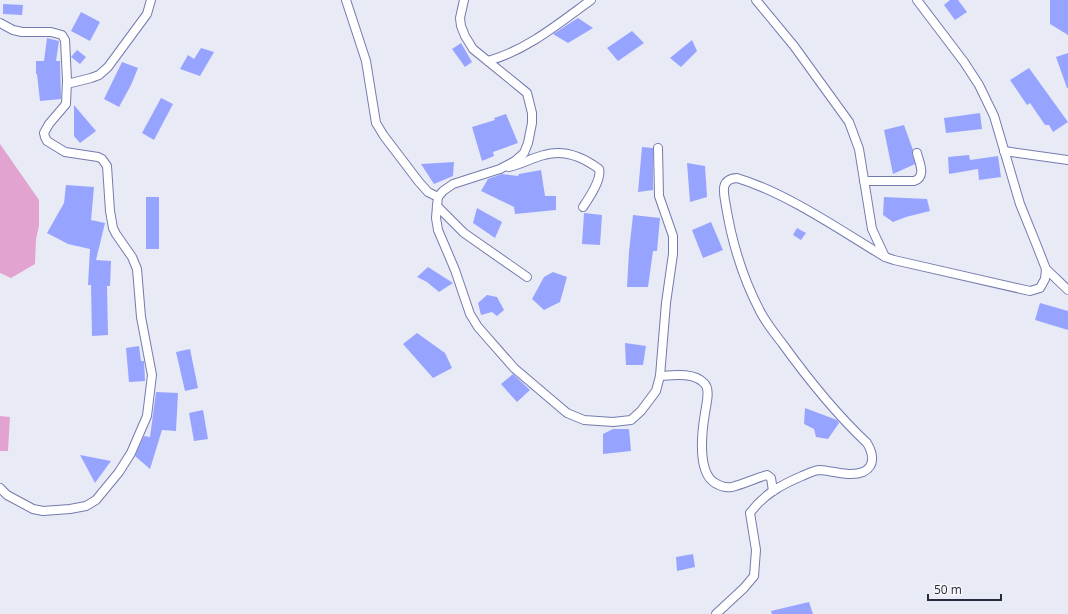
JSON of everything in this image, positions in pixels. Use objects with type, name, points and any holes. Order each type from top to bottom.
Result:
[{"type":"street","points":[[67,84],[99,75],[108,67],[147,14],[150,0]]},
{"type":"street","points":[[346,0],[366,62],[376,124],[419,182],[464,233],[528,277]]},
{"type":"street","points":[[464,0],[460,18],[464,36],[473,49],[527,93],[532,113],[532,123],[528,143],[524,153],[515,161],[500,169]]},
{"type":"street","points":[[488,61],[502,57],[530,43],[548,32],[590,0]]},
{"type":"street","points":[[756,0],[794,46],[849,122],[859,149],[872,229],[885,257]]},
{"type":"street","points":[[716,614],[744,588],[754,576],[756,550],[750,513],[758,502],[783,484],[817,470],[851,473],[863,472],[871,464],[872,454],[872,450],[867,443],[831,407],[801,371],[762,314],[742,268],[728,218],[724,188],[726,182],[737,178],[769,190],[818,216],[885,257],[907,264],[1030,291],[1035,291],[1040,288],[1045,279],[1046,269],[1020,204],[994,116],[979,85],[964,62],[917,0]]},
{"type":"street","points":[[0,23],[13,30],[22,32],[51,32],[62,35],[65,40],[67,84],[66,104],[49,124],[44,133],[45,137],[47,141],[61,151],[75,155],[98,157],[102,159],[107,166],[110,211],[113,228],[132,257],[137,269],[141,317],[152,375],[148,416],[131,453],[119,472],[96,500],[86,506],[43,511],[33,509],[7,495],[0,488]]},
{"type":"street","points":[[583,207],[590,197],[598,179],[600,172],[599,169],[583,159],[572,155],[554,152],[520,165],[500,169],[453,184],[443,190],[437,202],[436,218],[438,230],[455,270],[470,314],[514,368],[567,413],[584,420],[613,422],[631,420],[641,411],[656,391],[660,376],[666,302],[673,254],[673,236],[659,196],[658,148]]},
{"type":"street","points":[[1004,151],[1068,160]]},
{"type":"street","points":[[864,181],[919,180],[922,176],[922,172],[917,152]]},
{"type":"street","points":[[1046,269],[1068,290]]},
{"type":"street","points":[[660,376],[683,375],[699,379],[706,386],[708,392],[704,414],[702,456],[710,480],[721,486],[732,487],[767,475],[771,478],[773,491]]},
{"type":"shaded area","points":[[0,144],[39,200],[39,226],[36,239],[35,264],[11,278],[0,273]]},
{"type":"shaded area","points":[[0,416],[10,417],[8,451],[0,451]]},
{"type":"building","points":[[950,0],[958,0],[967,12],[955,20],[944,5]]},
{"type":"building","points":[[1050,0],[1068,0],[1068,35],[1050,24]]},
{"type":"building","points":[[3,4],[23,5],[22,15],[3,14]]},
{"type":"building","points":[[81,12],[100,22],[90,41],[71,31]]},
{"type":"building","points":[[578,18],[593,28],[568,43],[553,34]]},
{"type":"building","points":[[632,31],[644,43],[618,61],[607,48]]},
{"type":"building","points":[[47,38],[59,41],[56,61],[60,61],[61,99],[40,101],[36,74],[36,61],[44,61]]},
{"type":"building","points":[[692,40],[697,51],[681,67],[670,58]]},
{"type":"building","points":[[461,43],[472,62],[465,67],[452,49]]},
{"type":"building","points":[[201,48],[214,52],[200,76],[180,69],[188,55],[194,59]]},
{"type":"building","points":[[77,50],[86,57],[80,64],[71,57]]},
{"type":"building","points":[[1068,53],[1068,88],[1067,88],[1056,57]]},
{"type":"building","points":[[122,62],[138,68],[119,107],[104,99]]},
{"type":"building","points":[[1029,68],[1068,122],[1053,132],[1049,125],[1045,125],[1030,103],[1027,105],[1010,80]]},
{"type":"building","points":[[161,98],[173,104],[154,140],[142,133]]},
{"type":"building","points":[[74,105],[96,131],[80,143],[74,136]]},
{"type":"building","points":[[980,113],[982,129],[946,133],[944,118]]},
{"type":"building","points":[[506,114],[518,143],[493,152],[494,156],[482,161],[472,127],[495,120],[494,118]]},
{"type":"building","points":[[904,125],[913,150],[912,154],[915,164],[893,174],[884,130]]},
{"type":"building","points":[[642,147],[653,148],[653,190],[638,192]]},
{"type":"building","points":[[969,155],[970,160],[998,156],[1001,177],[979,180],[978,169],[949,174],[948,157]]},
{"type":"building","points":[[454,162],[453,176],[434,184],[421,164]]},
{"type":"building","points":[[687,163],[705,166],[707,197],[690,202]]},
{"type":"building","points":[[541,170],[545,196],[556,196],[556,210],[515,214],[514,207],[481,191],[488,179],[502,174],[518,176],[519,174]]},
{"type":"building","points":[[66,185],[94,187],[91,220],[105,223],[96,260],[111,261],[110,286],[107,286],[108,335],[92,336],[91,285],[88,285],[90,249],[68,244],[47,233],[64,203]]},
{"type":"building","points":[[146,197],[159,197],[159,249],[146,249]]},
{"type":"building","points":[[884,197],[927,199],[930,211],[893,222],[883,215]]},
{"type":"building","points":[[477,208],[502,222],[495,238],[473,223]]},
{"type":"building","points":[[584,213],[602,215],[600,245],[582,244]]},
{"type":"building","points":[[633,215],[660,218],[657,251],[653,251],[648,287],[627,287]]},
{"type":"building","points":[[711,222],[723,250],[703,258],[692,230]]},
{"type":"building","points":[[797,228],[806,233],[801,240],[793,235]]},
{"type":"building","points":[[428,267],[453,283],[439,292],[427,282],[417,277]]},
{"type":"building","points":[[553,272],[567,277],[560,302],[544,310],[532,299],[544,277]]},
{"type":"building","points":[[487,295],[497,297],[504,310],[497,316],[492,312],[481,315],[478,303]]},
{"type":"building","points":[[1040,303],[1068,311],[1068,330],[1035,320]]},
{"type":"building","points":[[417,333],[445,353],[452,368],[433,378],[403,344]]},
{"type":"building","points":[[625,343],[646,346],[643,365],[626,365]]},
{"type":"building","points":[[139,346],[141,361],[144,361],[145,381],[129,382],[126,348]]},
{"type":"building","points":[[190,349],[198,388],[185,391],[176,352]]},
{"type":"building","points":[[513,374],[530,390],[517,402],[501,384]]},
{"type":"building","points":[[156,392],[178,393],[176,431],[162,430],[150,469],[135,456],[144,436],[150,437]]},
{"type":"building","points":[[805,408],[837,420],[839,423],[828,439],[816,437],[814,429],[804,424]]},
{"type":"building","points":[[203,410],[208,439],[194,441],[189,413]]},
{"type":"building","points":[[613,429],[629,429],[631,451],[603,454],[603,434]]},
{"type":"building","points":[[80,455],[111,461],[95,483]]},
{"type":"building","points":[[693,554],[695,567],[677,571],[676,557]]},
{"type":"building","points":[[809,602],[813,614],[772,614],[771,611]]}]
